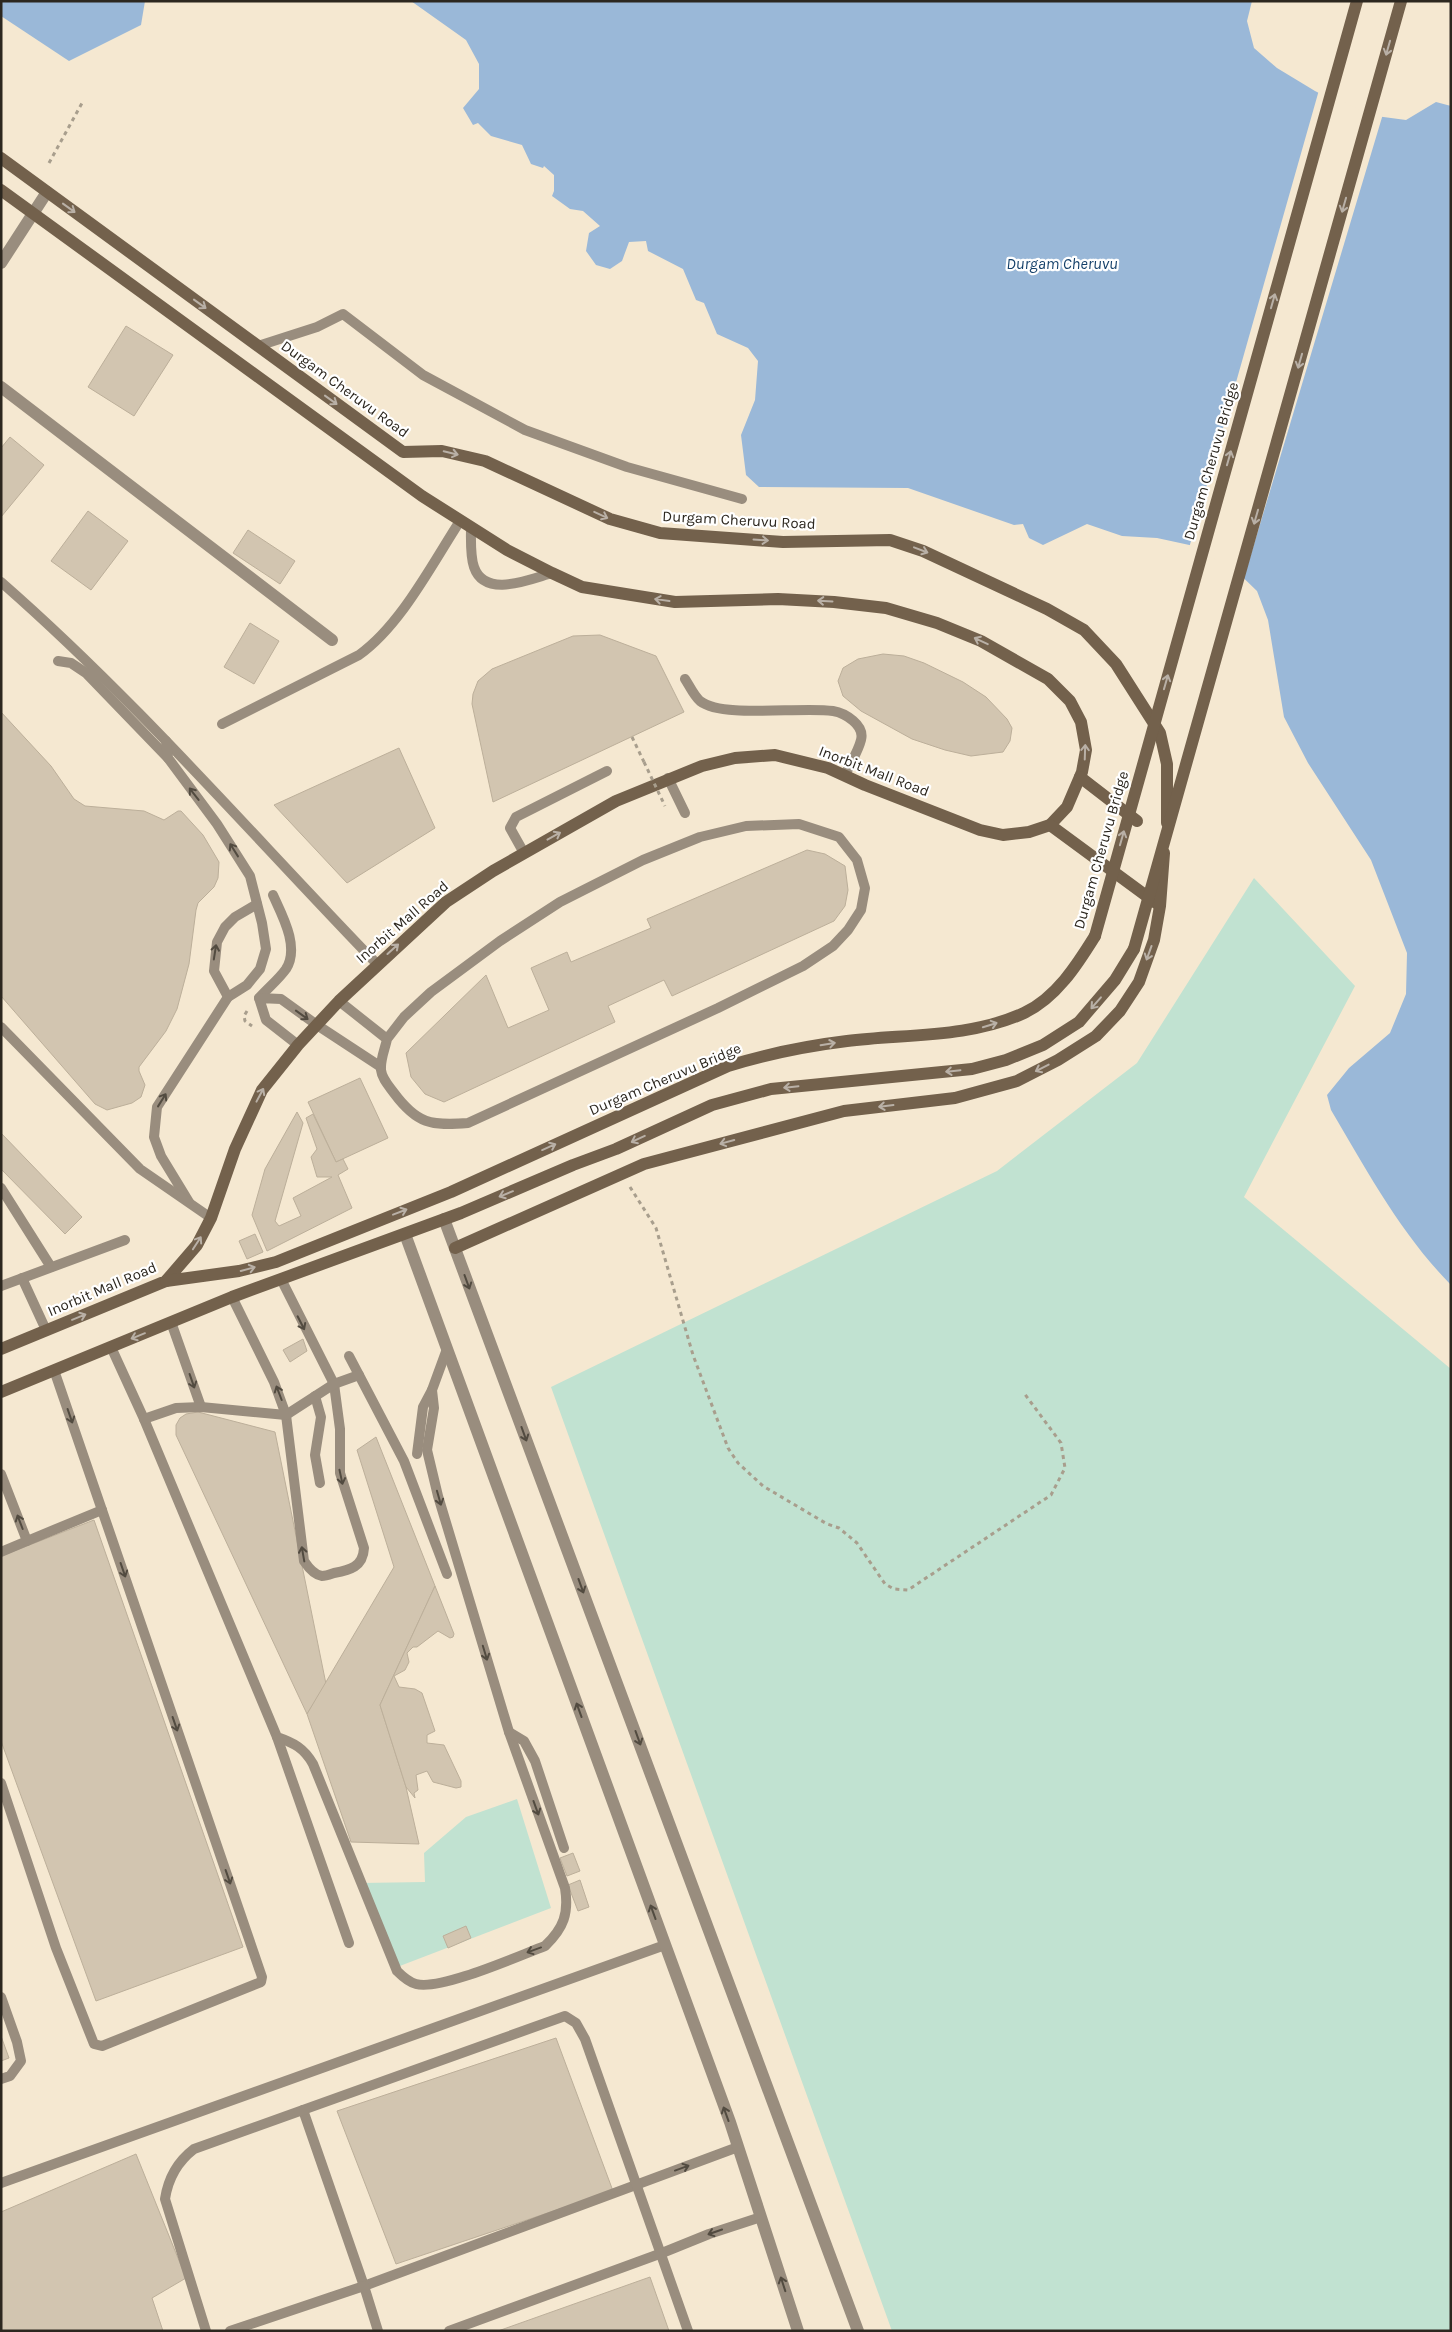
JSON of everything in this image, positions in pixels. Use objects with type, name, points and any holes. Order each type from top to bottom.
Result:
[{"type":"main road","name":"Durgam Cheruvu Bridge","points":[[166,1281],[239,1271],[276,1262],[451,1192],[728,1066],[773,1052],[839,1042],[986,1026],[1025,1012],[1056,989],[1078,962],[1095,936],[1357,1]]},
{"type":"main road","points":[[1,1392],[232,1297],[444,1220],[573,1165],[616,1149],[712,1104],[771,1089],[972,1069],[1006,1060],[1042,1045],[1079,1022],[1115,980],[1134,949],[1401,1]]},
{"type":"main road","name":"Durgam Cheruvu Road","points":[[1,158],[403,452],[442,451],[485,461],[610,519],[660,533],[783,542],[890,540],[923,551],[1048,609],[1084,630],[1116,664],[1160,733],[1167,764],[1167,815],[1160,906]]},
{"type":"main road","points":[[1,190],[414,491],[465,524],[552,573],[582,587],[675,602],[778,599],[834,602],[886,608],[937,623],[981,641],[1048,679],[1070,701],[1081,722],[1086,750],[1080,777],[1067,806],[1050,825],[1160,906],[1154,940],[1139,982],[1120,1011],[1096,1036],[1058,1060],[1017,1082],[956,1098],[844,1111],[644,1164],[455,1248]]},
{"type":"main road","name":"Inorbit Mall Road","points":[[1,1349],[166,1281],[197,1245],[211,1218],[235,1149],[262,1090],[298,1045],[339,1001],[446,902],[524,853],[616,801],[668,778],[702,766],[735,758],[775,755],[828,768],[865,785],[980,830],[1003,834],[1029,832],[1050,825]]},
{"type":"main road","points":[[1080,777],[1137,821]]},
{"type":"street","points":[[1,263],[47,192]]},
{"type":"street","points":[[1,386],[332,640]]},
{"type":"street","points":[[444,1220],[858,2331]]},
{"type":"street","points":[[405,1234],[738,2147],[798,2331]]},
{"type":"lane","points":[[258,346],[317,327],[343,314],[423,376],[525,430],[627,467],[742,499]]},
{"type":"lane","points":[[465,524],[474,566],[479,576],[489,582],[500,586],[552,573]]},
{"type":"lane","points":[[222,724],[359,655],[376,642],[394,622],[465,524]]},
{"type":"lane","points":[[1,582],[53,627],[166,741],[377,964]]},
{"type":"lane","points":[[58,661],[71,663],[86,673],[170,761],[217,824],[250,876],[257,904],[266,949],[260,969],[247,984],[228,997],[157,1107],[154,1137],[157,1147],[189,1202]]},
{"type":"lane","points":[[685,679],[700,701],[719,708],[814,709],[835,711],[848,716],[860,727],[862,739],[845,775]]},
{"type":"lane","points":[[166,741],[170,761]]},
{"type":"lane","points":[[524,853],[510,828],[516,817],[608,771]]},
{"type":"lane","points":[[668,778],[685,813]]},
{"type":"lane","points":[[799,824],[839,837],[857,860],[865,888],[861,910],[848,930],[833,946],[803,966],[718,1008],[468,1123],[440,1125],[422,1120],[406,1109],[382,1076],[381,1067],[387,1039],[404,1017],[431,992],[500,941],[560,902],[643,860],[700,838],[746,826],[799,824]]},
{"type":"lane","points":[[259,998],[286,968],[291,952],[286,926],[273,894]]},
{"type":"lane","points":[[228,997],[214,971],[217,942],[225,927],[235,917],[257,904]]},
{"type":"lane","points":[[259,998],[281,999],[381,1067]]},
{"type":"lane","points":[[259,998],[266,1020],[298,1045]]},
{"type":"lane","points":[[339,1001],[387,1039]]},
{"type":"lane","points":[[1,1026],[140,1169],[211,1218]]},
{"type":"lane","points":[[1,1188],[51,1267]]},
{"type":"lane","points":[[1,1286],[125,1240]]},
{"type":"lane","points":[[22,1278],[46,1330]]},
{"type":"lane","points":[[232,1297],[274,1382],[286,1415],[304,1561],[312,1572],[322,1576],[352,1570],[364,1555],[364,1548],[340,1474],[340,1429],[334,1384],[281,1279]]},
{"type":"lane","points":[[171,1322],[201,1407]]},
{"type":"lane","points":[[111,1347],[144,1419],[276,1737],[349,1943]]},
{"type":"lane","points":[[417,1454],[423,1407],[432,1390],[447,1348]]},
{"type":"lane","points":[[350,1356],[404,1461],[447,1574]]},
{"type":"lane","points":[[1,1783],[56,1948],[94,2044],[102,2046],[260,1982],[262,1977],[54,1370]]},
{"type":"lane","points":[[144,1419],[176,1408],[201,1407],[286,1415],[334,1384],[359,1375]]},
{"type":"lane","points":[[276,1737],[297,1744],[306,1752],[313,1764],[396,1971],[404,1978],[416,1984],[436,1985],[545,1946],[554,1937],[564,1921],[568,1905],[565,1888],[509,1732],[438,1496],[427,1450],[434,1408],[432,1390]]},
{"type":"lane","points":[[315,1396],[321,1417],[315,1455],[320,1483]]},
{"type":"lane","points":[[404,1461],[427,1450]]},
{"type":"lane","points":[[1,1474],[27,1541]]},
{"type":"lane","points":[[1,1552],[102,1510]]},
{"type":"lane","points":[[509,1732],[524,1741],[535,1761],[564,1848]]},
{"type":"lane","points":[[1,2183],[665,1944]]},
{"type":"lane","points":[[1,1997],[18,2042],[21,2061],[10,2076],[1,2080]]},
{"type":"lane","points":[[206,2331],[165,2199],[167,2184],[183,2157],[194,2149],[565,2016],[576,2023],[585,2039],[688,2331]]},
{"type":"lane","points":[[303,2110],[378,2331]]},
{"type":"lane","points":[[230,2331],[364,2286],[738,2147]]},
{"type":"lane","points":[[449,2331],[662,2254],[709,2234],[761,2217]]},
{"type":"path","points":[[49,163],[82,103]]},
{"type":"path","points":[[632,737],[665,806]]},
{"type":"path","points":[[621,1174],[656,1228],[693,1355],[728,1448],[738,1463],[763,1486],[827,1524],[839,1528],[857,1543],[885,1584],[894,1589],[908,1590],[1051,1495],[1065,1468],[1061,1443],[1024,1393]]},
{"type":"green space","points":[[1254,878],[1355,986],[1244,1197],[1451,1369],[1451,2331],[892,2331],[551,1387],[997,1171],[1137,1063]]},
{"type":"green space","points":[[517,1799],[551,1908],[392,1969],[361,1883],[425,1882],[424,1853],[466,1817]]},
{"type":"water","points":[[1,1],[145,1],[141,25],[69,61],[1,16]]},
{"type":"water","name":"Durgam Cheruvu","points":[[411,1],[1252,1],[1247,21],[1254,48],[1277,68],[1315,91],[1361,114],[1406,120],[1436,102],[1451,106],[1451,1285],[1416,1245],[1372,1179],[1331,1110],[1327,1095],[1349,1068],[1390,1033],[1406,994],[1407,953],[1371,860],[1308,763],[1284,717],[1268,620],[1257,591],[1227,562],[1194,546],[1157,538],[1122,536],[1087,524],[1043,545],[1029,538],[1023,524],[1014,525],[908,488],[759,487],[746,475],[741,435],[755,400],[758,361],[748,348],[717,334],[704,303],[696,300],[683,269],[648,251],[646,241],[629,242],[622,261],[610,269],[596,265],[586,251],[589,233],[600,226],[583,211],[570,209],[552,196],[554,191],[554,175],[544,166],[543,168],[531,164],[522,145],[491,136],[478,123],[473,125],[463,108],[479,89],[479,64],[466,40]]},
{"type":"pier","points":[[1319,90],[1362,111],[1383,114],[1243,581],[1226,564],[1189,548]]},
{"type":"building","points":[[126,326],[173,355],[134,416],[88,387]]},
{"type":"building","points":[[10,437],[44,465],[1,517],[1,448]]},
{"type":"building","points":[[88,511],[128,541],[91,590],[51,561]]},
{"type":"building","points":[[248,530],[295,561],[280,584],[233,553]]},
{"type":"building","points":[[250,623],[279,641],[254,684],[224,667]]},
{"type":"building","points":[[600,635],[656,656],[684,712],[493,802],[472,704],[473,694],[478,681],[492,669],[573,636]]},
{"type":"building","points":[[883,654],[904,656],[924,663],[963,682],[986,697],[1007,719],[1012,728],[1010,741],[1003,752],[971,756],[945,750],[912,739],[861,711],[843,696],[838,681],[843,668],[858,659]]},
{"type":"building","points":[[1,712],[51,766],[74,799],[85,806],[144,811],[164,820],[181,811],[203,835],[219,862],[218,878],[214,887],[198,903],[196,910],[189,964],[177,1009],[166,1031],[139,1067],[145,1085],[141,1097],[132,1103],[107,1110],[95,1104],[1,996]]},
{"type":"building","points":[[399,748],[435,828],[347,883],[274,805]]},
{"type":"building","points":[[807,850],[825,854],[845,866],[848,890],[845,906],[834,921],[672,996],[664,980],[608,1006],[615,1022],[444,1102],[425,1094],[411,1077],[406,1053],[486,975],[508,1028],[549,1010],[531,968],[567,952],[571,962],[651,928],[647,919]]},
{"type":"building","points":[[360,1078],[388,1138],[336,1162],[308,1102]]},
{"type":"building","points":[[297,1112],[303,1123],[275,1221],[279,1226],[301,1216],[293,1198],[332,1177],[317,1177],[311,1157],[317,1149],[306,1118],[313,1114],[336,1162],[343,1159],[348,1169],[338,1175],[352,1208],[267,1251],[252,1215],[265,1169]]},
{"type":"building","points":[[1,1133],[82,1217],[65,1234],[1,1169]]},
{"type":"building","points":[[255,1234],[263,1252],[247,1259],[239,1241]]},
{"type":"building","points":[[303,1339],[307,1351],[290,1362],[283,1350]]},
{"type":"building","points":[[198,1412],[275,1432],[326,1684],[307,1714],[176,1435],[176,1425],[180,1418],[186,1414]]},
{"type":"building","points":[[376,1437],[435,1586],[380,1705],[406,1787],[419,1844],[351,1842],[307,1714],[394,1567],[357,1450]]},
{"type":"building","points":[[94,1520],[243,1947],[96,2001],[1,1741],[1,1556]]},
{"type":"building","points":[[435,1586],[454,1634],[453,1637],[450,1638],[438,1631],[417,1647],[413,1647],[407,1653],[409,1662],[405,1670],[394,1676],[399,1687],[415,1689],[422,1693],[435,1731],[427,1735],[427,1743],[444,1745],[461,1781],[461,1787],[456,1788],[433,1782],[427,1771],[416,1775],[418,1790],[414,1793],[415,1798],[406,1787],[380,1705]]},
{"type":"building","points":[[573,1853],[580,1871],[567,1876],[560,1858]]},
{"type":"building","points":[[580,1880],[589,1907],[578,1911],[568,1885]]},
{"type":"building","points":[[466,1926],[471,1938],[448,1948],[443,1936]]},
{"type":"building","points":[[1,2036],[9,2058],[1,2061]]},
{"type":"building","points":[[556,2038],[613,2191],[396,2264],[337,2111]]},
{"type":"building","points":[[136,2154],[186,2278],[152,2298],[163,2331],[1,2331],[1,2212]]},
{"type":"building","points":[[650,2277],[669,2331],[498,2331]]}]
